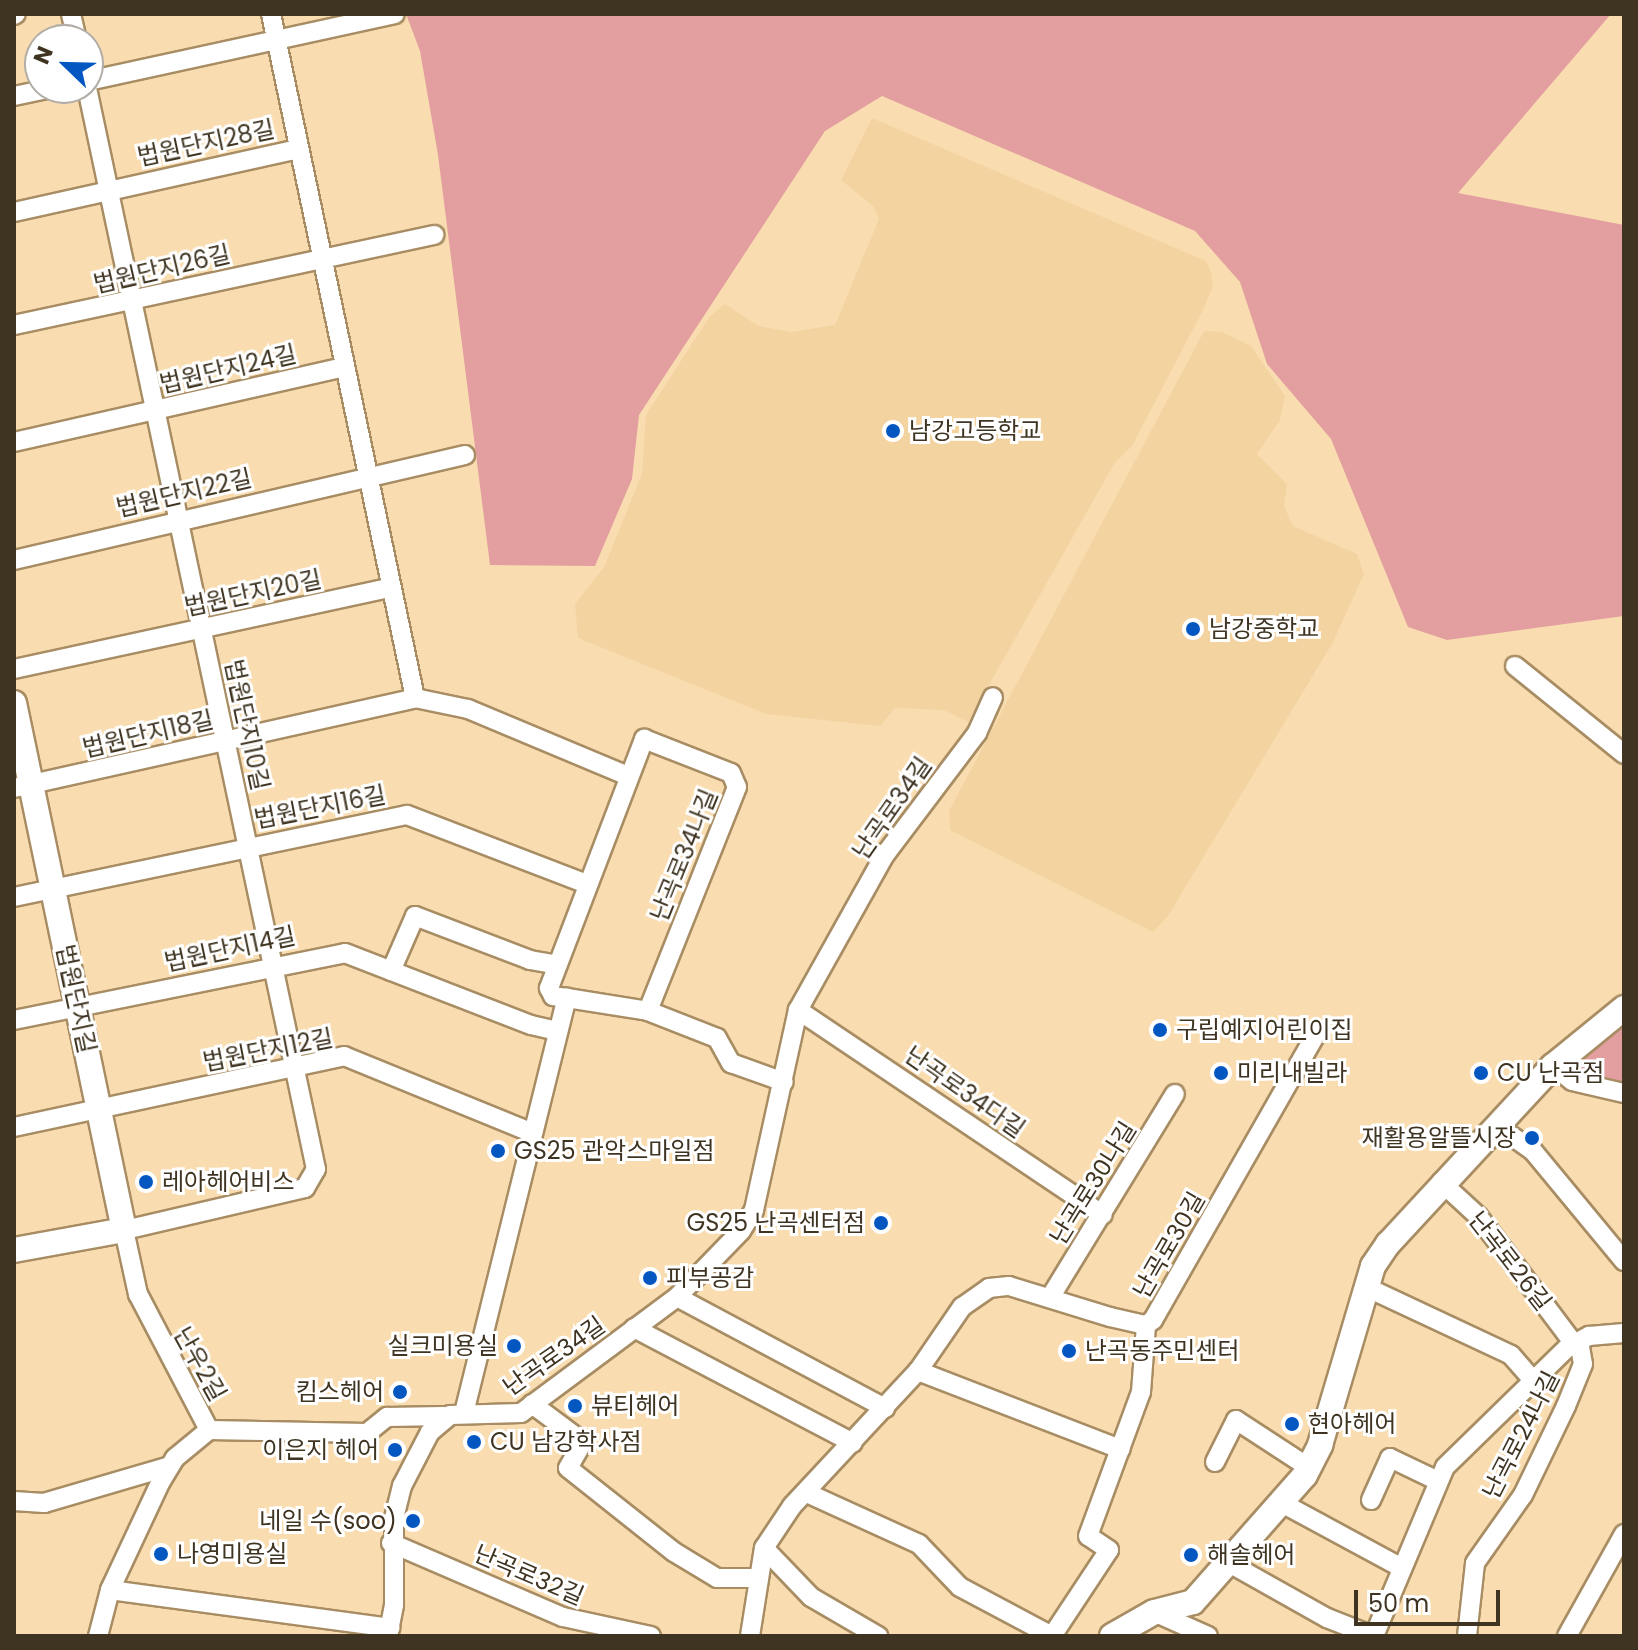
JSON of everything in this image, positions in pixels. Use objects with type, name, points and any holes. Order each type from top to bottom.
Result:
[{"type":"street","name":"법원단지28길","points":[[14,212],[108,188],[299,149],[271,14]]},
{"type":"street","points":[[104,77],[395,14]]},
{"type":"street","name":"법원단지10길","points":[[90,104],[155,411],[181,517],[316,1169],[305,1188],[124,1230]]},
{"type":"street","points":[[299,149],[415,698]]},
{"type":"street","name":"법원단지26길","points":[[14,325],[434,235]]},
{"type":"street","name":"법원단지24길","points":[[14,442],[344,367]]},
{"type":"street","name":"법원단지22길","points":[[14,560],[181,517],[465,455]]},
{"type":"street","name":"법원단지20길","points":[[14,669],[390,588]]},
{"type":"street","points":[[1515,666],[1624,754]]},
{"type":"street","name":"난곡로34길","points":[[209,1430],[367,1433],[387,1417],[464,1413],[509,1416],[532,1404],[677,1297],[741,1231],[754,1210],[798,1010],[884,856],[977,733],[993,697]]},
{"type":"street","name":"법원단지18길","points":[[22,786],[415,698],[468,709],[626,775]]},
{"type":"street","name":"법원단지길","points":[[14,703],[22,786],[54,888],[124,1230]]},
{"type":"street","name":"난곡로34나길","points":[[567,998],[553,996],[549,988],[626,775],[644,739],[731,773],[737,787],[648,1011]]},
{"type":"street","name":"법원단지16길","points":[[54,888],[407,815],[587,884]]},
{"type":"street","points":[[14,897],[54,888]]},
{"type":"street","points":[[391,971],[415,916],[530,960],[557,965]]},
{"type":"street","name":"법원단지14길","points":[[14,1020],[273,965],[345,953],[531,1025],[558,1031]]},
{"type":"street","points":[[464,1413],[530,1132],[567,998],[648,1011],[717,1038],[731,1063],[784,1082]]},
{"type":"street","points":[[1112,1636],[1154,1612],[1193,1602],[1280,1502],[1308,1467],[1366,1287],[1388,1244],[1441,1182],[1553,1066],[1624,1008]]},
{"type":"street","name":"난곡로34다길","points":[[798,1010],[1103,1215]]},
{"type":"street","name":"난곡로30길","points":[[750,1636],[764,1548],[807,1493],[918,1371],[962,1307],[989,1288],[1009,1286],[1146,1325],[1238,1176],[1317,1032]]},
{"type":"street","name":"법원단지12길","points":[[99,1109],[344,1056],[530,1132]]},
{"type":"street","points":[[1553,1066],[1572,1081],[1624,1093]]},
{"type":"street","name":"난곡로30나길","points":[[1051,1296],[1175,1094]]},
{"type":"street","points":[[14,1127],[99,1109]]},
{"type":"street","points":[[1496,1125],[1533,1151],[1624,1261]]},
{"type":"street","name":"난곡로26길","points":[[1441,1182],[1478,1216],[1576,1343]]},
{"type":"street","points":[[14,1250],[124,1230]]},
{"type":"street","name":"난우2길","points":[[98,1636],[110,1590],[170,1466],[190,1443],[209,1430],[138,1294],[124,1230]]},
{"type":"street","points":[[1366,1287],[1511,1355],[1533,1380]]},
{"type":"street","points":[[677,1297],[885,1408]]},
{"type":"street","points":[[807,1493],[919,1544],[960,1587],[1052,1636],[1109,1550],[1088,1536],[1141,1392],[1146,1325]]},
{"type":"street","name":"난곡로34길","points":[[634,1328],[853,1443]]},
{"type":"street","points":[[1229,1563],[1327,1618],[1374,1636],[1438,1481],[1467,1442],[1576,1343],[1624,1333]]},
{"type":"street","name":"난곡로24나길","points":[[1467,1636],[1475,1563],[1523,1495],[1566,1406],[1583,1364],[1576,1343]]},
{"type":"street","points":[[918,1371],[1120,1449]]},
{"type":"street","points":[[532,1404],[583,1442],[568,1468],[674,1552],[717,1578],[759,1578]]},
{"type":"street","points":[[110,1590],[389,1632],[391,1543],[402,1486],[444,1416]]},
{"type":"street","points":[[1215,1462],[1236,1420],[1308,1467]]},
{"type":"street","points":[[1371,1500],[1390,1458],[1438,1481]]},
{"type":"street","points":[[14,1501],[44,1503],[170,1466]]},
{"type":"street","points":[[1280,1502],[1402,1568]]},
{"type":"street","points":[[1567,1636],[1624,1534]]},
{"type":"street","name":"난곡로32길","points":[[391,1543],[563,1617],[651,1636]]},
{"type":"street","points":[[764,1548],[811,1597],[878,1636]]},
{"type":"street","points":[[1154,1612],[1208,1636]]},
{"type":"shaded area","points":[[406,14],[1611,14],[1458,193],[1624,225],[1624,616],[1447,640],[1408,627],[1331,439],[1267,364],[1240,282],[1195,231],[882,96],[825,131],[639,415],[632,479],[595,566],[490,565],[438,155],[420,51]]},
{"type":"shaded area","name":"남강고등학교","points":[[872,118],[1206,261],[1211,272],[1213,287],[1202,312],[1132,446],[1114,464],[968,722],[944,710],[895,708],[880,726],[766,714],[578,638],[575,604],[604,567],[642,474],[646,415],[710,316],[725,304],[758,326],[791,332],[835,325],[879,219],[873,206],[841,180]]},
{"type":"shaded area","name":"남강중학교","points":[[1204,331],[1222,332],[1251,346],[1285,396],[1280,420],[1257,454],[1287,484],[1284,506],[1293,526],[1357,554],[1364,574],[1332,644],[1168,916],[1153,932],[950,830],[949,811]]},
{"type":"shaded area","points":[[1624,1018],[1624,1083],[1570,1070],[1569,1062]]},
{"type":"place","name":"남강고등학교","points":[[893,431]]},
{"type":"place","name":"남강중학교","points":[[1193,629]]},
{"type":"place","name":"구립예지어린이집","points":[[1160,1030]]},
{"type":"place","name":"미리내빌라","points":[[1221,1073]]},
{"type":"place","name":"CU 난곡점","points":[[1481,1073]]},
{"type":"place","name":"재활용알뜰시장","points":[[1532,1138]]},
{"type":"place","name":"GS25 관악스마일점","points":[[498,1151]]},
{"type":"place","name":"레아헤어비스","points":[[146,1182]]},
{"type":"place","name":"GS25 난곡센터점","points":[[881,1223]]},
{"type":"place","name":"피부공감","points":[[650,1278]]},
{"type":"place","name":"실크미용실","points":[[514,1346]]},
{"type":"place","name":"난곡동주민센터","points":[[1069,1351]]},
{"type":"place","name":"킴스헤어","points":[[400,1392]]},
{"type":"place","name":"뷰티헤어","points":[[575,1406]]},
{"type":"place","name":"현아헤어","points":[[1292,1424]]},
{"type":"place","name":"CU 남강학사점","points":[[474,1442]]},
{"type":"place","name":"이은지 헤어","points":[[395,1450]]},
{"type":"place","name":"네일 수(soo)","points":[[413,1521]]},
{"type":"place","name":"나영미용실","points":[[161,1554]]},
{"type":"place","name":"해솔헤어","points":[[1191,1555]]}]
